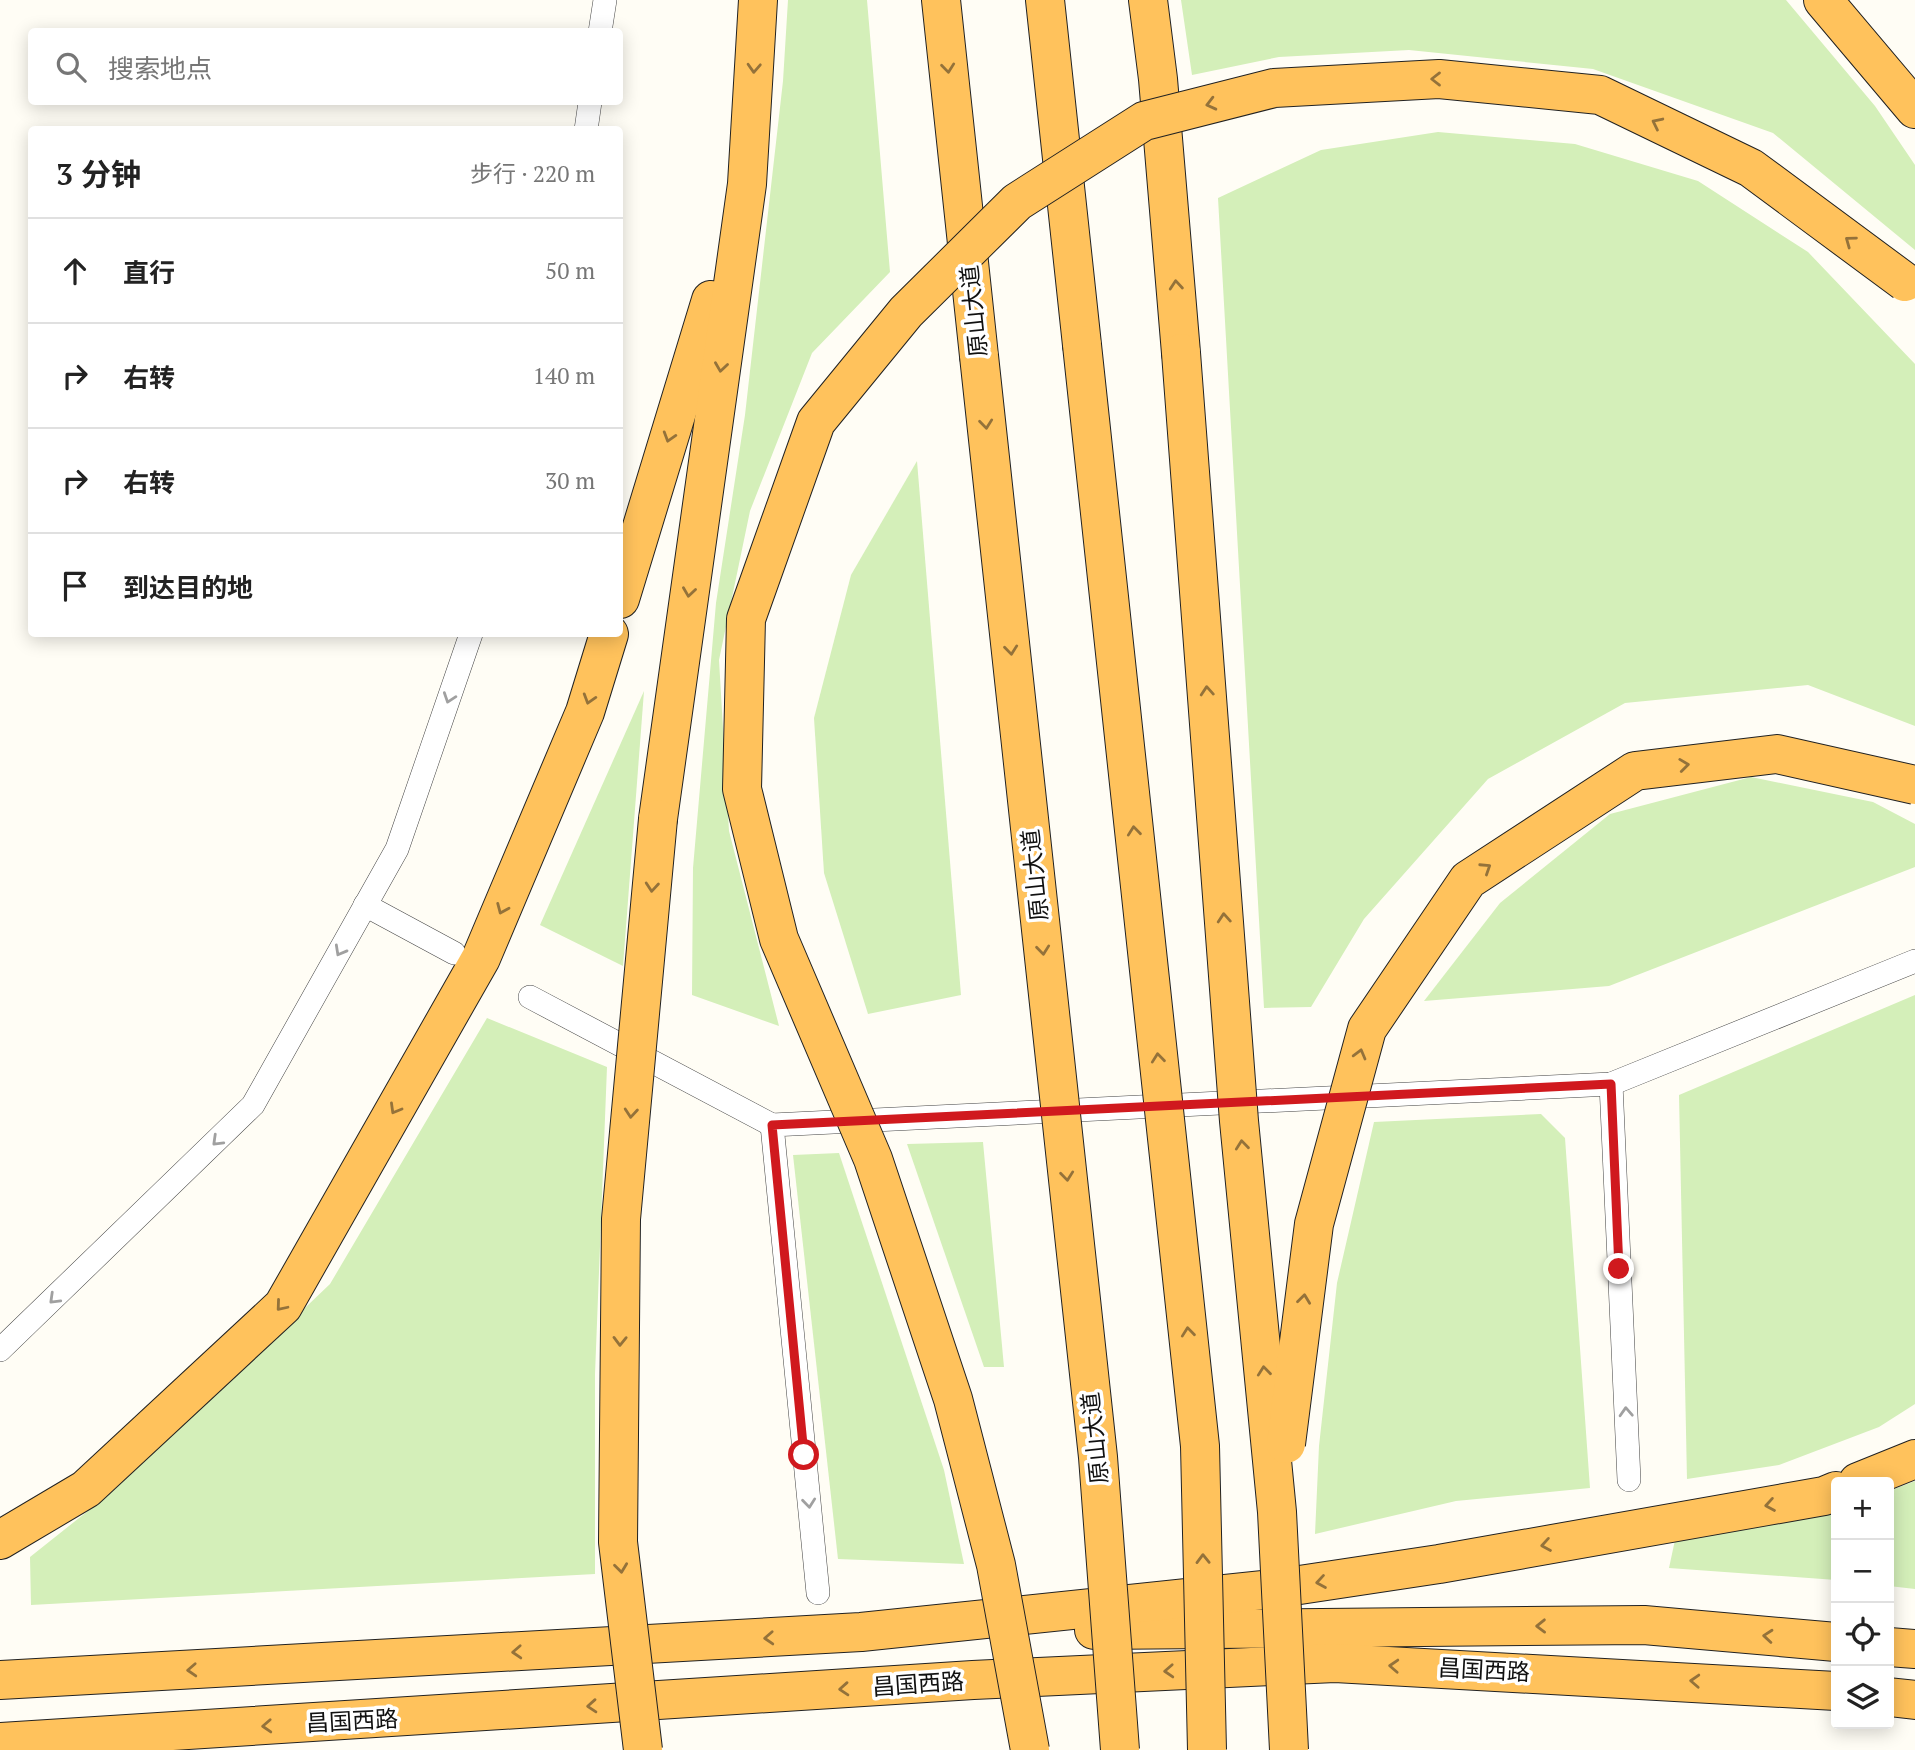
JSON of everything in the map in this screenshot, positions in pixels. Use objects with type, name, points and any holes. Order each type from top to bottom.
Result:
[{"type":"highway","points":[[643,1750],[618,1542],[621,1219],[658,819],[747,184],[758,0]]},
{"type":"highway","name":"原山大道","points":[[941,0],[1098,1457],[1120,1750]]},
{"type":"highway","points":[[1045,0],[1200,1446],[1207,1750]]},
{"type":"highway","points":[[1148,0],[1158,79],[1181,353],[1240,1121],[1277,1512],[1289,1750]]},
{"type":"highway","points":[[1823,0],[1915,109]]},
{"type":"highway","points":[[1030,1750],[996,1566],[953,1399],[873,1159],[779,939],[743,789],[746,619],[816,422],[906,312],[1017,202],[1144,121],[1275,88],[1439,79],[1600,95],[1751,168],[1910,291]]},
{"type":"highway","points":[[623,589],[747,184]]},
{"type":"highway","points":[[0,1540],[86,1489],[283,1306],[481,958],[585,712],[608,637]]},
{"type":"highway","points":[[1277,1512],[1314,1224],[1367,1029],[1468,880],[1635,771],[1777,754],[1915,785]]},
{"type":"highway","points":[[1870,1477],[1915,1459]]},
{"type":"highway","points":[[861,1632],[1273,1589],[1439,1564],[1831,1493]]},
{"type":"highway","points":[[0,1680],[861,1632],[1644,1625],[1831,1642]]},
{"type":"highway","points":[[1894,1647],[1915,1649]]},
{"type":"highway","name":"昌国西路","points":[[0,1742],[974,1680],[1335,1663],[1831,1691]]},
{"type":"highway","points":[[1894,1698],[1915,1700]]},
{"type":"lane","points":[[601,28],[605,0]]},
{"type":"lane","points":[[587,126],[590,105]]},
{"type":"lane","points":[[0,1350],[253,1105],[397,849],[470,637]]},
{"type":"lane","points":[[365,905],[454,953]]},
{"type":"lane","points":[[530,997],[772,1125],[1611,1084],[1915,961]]},
{"type":"lane","points":[[1611,1084],[1629,1480]]},
{"type":"lane","points":[[772,1125],[818,1593]]},
{"type":"green space","points":[[788,0],[867,0],[890,272],[812,353],[750,511],[719,660],[729,831],[779,1026],[692,995],[693,868],[716,603],[745,415],[783,81]]},
{"type":"green space","points":[[1181,0],[1786,0],[1875,106],[1915,165],[1915,250],[1773,133],[1593,69],[1409,50],[1279,57],[1192,75]]},
{"type":"green space","points":[[1438,132],[1575,144],[1698,181],[1808,252],[1915,364],[1915,726],[1808,685],[1625,703],[1488,779],[1364,919],[1311,1007],[1264,1008],[1218,198],[1321,150]]},
{"type":"green space","points":[[917,461],[961,995],[868,1014],[824,873],[814,718],[851,575]]},
{"type":"green space","points":[[644,691],[623,966],[540,925]]},
{"type":"green space","points":[[1751,777],[1873,802],[1915,824],[1915,867],[1609,986],[1424,1001],[1500,903],[1610,814]]},
{"type":"green space","points":[[1915,995],[1915,1404],[1879,1427],[1779,1465],[1687,1479],[1679,1095]]},
{"type":"green space","points":[[487,1018],[607,1067],[595,1374],[595,1574],[31,1605],[30,1557],[113,1491],[330,1284]]},
{"type":"green space","points":[[1541,1114],[1565,1138],[1590,1488],[1456,1501],[1315,1534],[1319,1446],[1337,1283],[1374,1122]]},
{"type":"green space","points":[[983,1142],[1004,1367],[984,1367],[907,1144]]},
{"type":"green space","points":[[839,1153],[944,1470],[964,1564],[838,1559],[793,1155]]},
{"type":"green space","points":[[1915,1481],[1915,1589],[1894,1587],[1894,1489]]},
{"type":"green space","points":[[1831,1511],[1831,1580],[1669,1568],[1675,1540]]},
{"type":"route","points":[[804,1455],[772,1125],[1611,1084],[1619,1269]]}]
